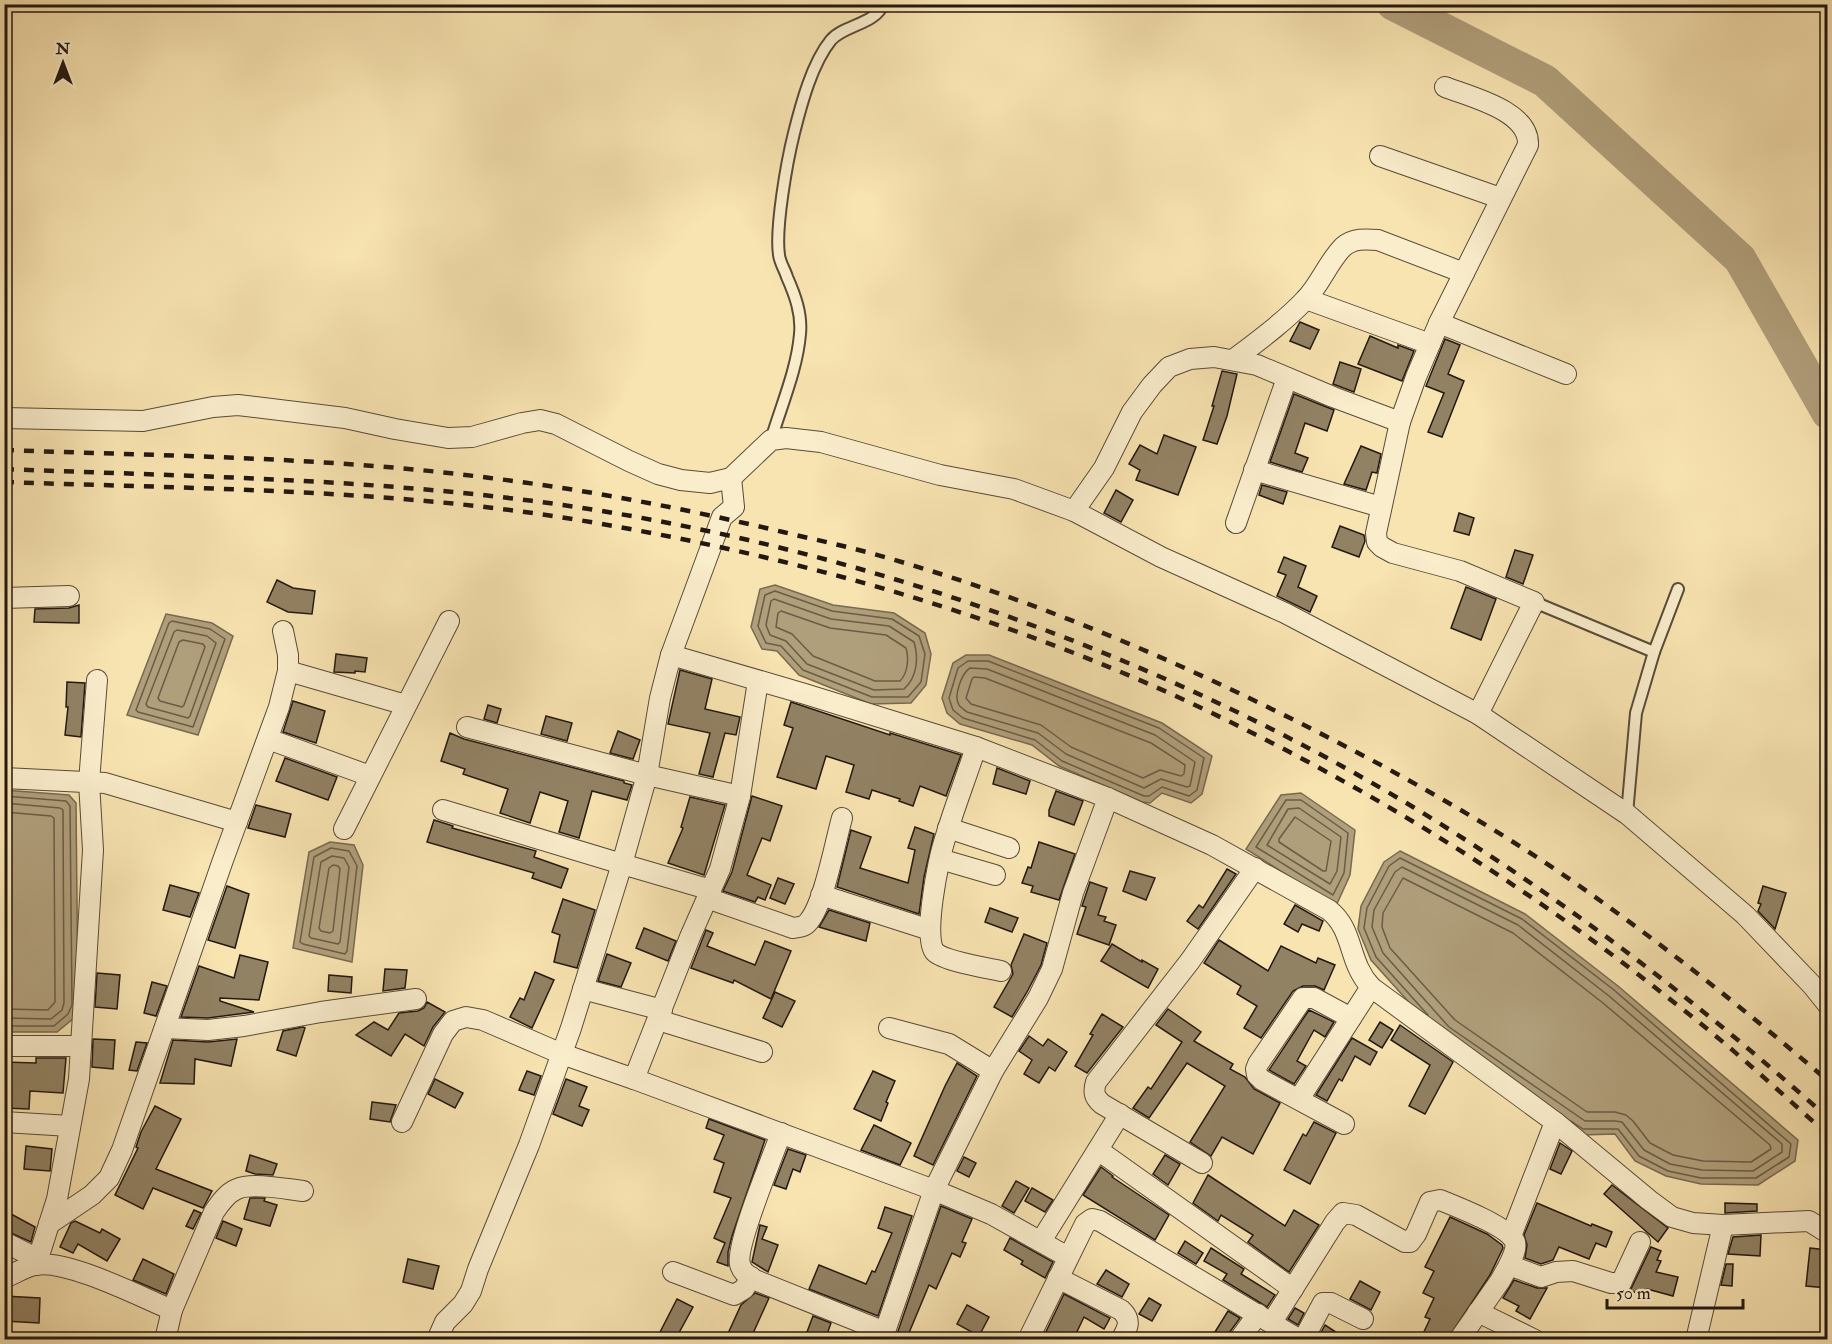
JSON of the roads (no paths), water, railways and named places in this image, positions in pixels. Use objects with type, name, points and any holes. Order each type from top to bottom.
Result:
[{"type":"street","points":[[1445,87],[1500,108],[1513,116],[1526,130],[1528,145],[1430,344],[1400,422],[1376,533],[1377,542],[1382,548],[1393,553],[1460,571],[1534,602],[1478,714]]},
{"type":"street","points":[[1380,156],[1500,198]]},
{"type":"street","points":[[1233,360],[1265,336],[1306,299],[1344,247],[1354,241],[1364,238],[1378,240],[1464,273]]},
{"type":"street","points":[[1306,299],[1430,344]]},
{"type":"street","points":[[1439,323],[1566,374]]},
{"type":"street","points":[[1074,511],[1104,468],[1132,412],[1152,384],[1169,367],[1190,359],[1214,357],[1257,365],[1400,422]]},
{"type":"street","points":[[1236,523],[1287,378]]},
{"type":"street","points":[[4,417],[143,421],[213,407],[238,405],[345,418],[448,438],[472,436],[540,420],[556,424],[658,474],[681,480],[710,483],[731,478],[771,440],[786,438],[821,442],[940,475],[1014,489],[1074,511],[1161,557],[1285,613],[1478,714],[1627,814],[1745,915],[1812,985],[1827,1005]]},
{"type":"street","points":[[1254,470],[1381,507]]},
{"type":"street","points":[[437,1340],[445,1322],[463,1304],[471,1291],[529,1145],[562,1054],[622,864],[646,775],[670,655],[718,525],[722,517],[734,507],[731,478]]},
{"type":"street","points":[[4,598],[69,596]]},
{"type":"street","points":[[344,830],[449,621]]},
{"type":"street","points":[[49,1224],[92,1195],[109,1178],[122,1150],[285,687],[288,655],[284,631]]},
{"type":"street","points":[[670,655],[976,747],[1108,798],[1212,844],[1337,917],[1347,934],[1355,964],[1371,987],[1555,1122],[1672,1217],[1693,1223],[1723,1225],[1809,1221],[1827,1233]]},
{"type":"street","points":[[288,671],[406,705]]},
{"type":"street","points":[[4,1278],[37,1262],[57,1199],[79,1079],[93,850],[89,782],[97,680]]},
{"type":"street","points":[[634,1079],[720,868],[740,796],[758,681]]},
{"type":"street","points":[[467,727],[646,775],[740,796]]},
{"type":"street","points":[[268,739],[370,776]]},
{"type":"street","points":[[976,747],[948,828],[940,859],[930,930],[931,945],[935,952],[944,957],[1001,971]]},
{"type":"street","points":[[4,778],[105,783],[237,822]]},
{"type":"street","points":[[781,1133],[740,1251],[739,1262],[743,1273],[884,1336],[934,1190],[993,1071],[1038,998],[1052,969],[1073,893],[1108,798]]},
{"type":"street","points":[[443,810],[622,864],[709,894],[793,928],[803,927],[818,907],[842,818]]},
{"type":"street","points":[[948,828],[1009,848]]},
{"type":"street","points":[[940,859],[995,875]]},
{"type":"street","points":[[1202,1163],[1096,1099],[1093,1091],[1095,1082],[1190,961],[1255,868]]},
{"type":"street","points":[[821,895],[930,930]]},
{"type":"street","points":[[1299,1099],[1371,987]]},
{"type":"street","points":[[583,989],[762,1052]]},
{"type":"street","points":[[1344,1124],[1262,1080],[1257,1075],[1256,1069],[1263,1055],[1286,1026],[1303,998],[1314,998],[1351,1018]]},
{"type":"street","points":[[165,1028],[208,1030],[244,1026],[321,1012],[416,999]]},
{"type":"street","points":[[402,1122],[442,1034],[453,1021],[466,1017],[483,1020],[562,1054],[934,1190],[991,1214],[1068,1257]]},
{"type":"street","points":[[889,1028],[949,1044],[993,1071]]},
{"type":"street","points":[[4,1046],[81,1046]]},
{"type":"street","points":[[1041,1241],[1120,1114]]},
{"type":"street","points":[[4,1122],[70,1126]]},
{"type":"street","points":[[1511,1236],[1555,1122]]},
{"type":"street","points":[[1098,1150],[1293,1289]]},
{"type":"street","points":[[165,1340],[172,1310],[214,1212],[224,1198],[237,1188],[253,1186],[303,1191]]},
{"type":"street","points":[[1239,1340],[1265,1318],[1293,1289],[1343,1213],[1356,1215],[1405,1242],[1410,1242],[1430,1202],[1440,1200],[1498,1227],[1511,1236],[1515,1242],[1509,1264],[1500,1281],[1458,1340]]},
{"type":"street","points":[[1028,1340],[1085,1224],[1092,1219],[1301,1340],[1323,1303],[1331,1303],[1363,1319]]},
{"type":"street","points":[[1696,1340],[1723,1225]]},
{"type":"street","points":[[4,1242],[37,1262],[78,1271],[172,1310]]},
{"type":"street","points":[[1509,1264],[1541,1276],[1573,1270],[1611,1284],[1621,1283],[1641,1242]]},
{"type":"street","points":[[673,1272],[734,1295],[744,1289],[752,1277]]},
{"type":"street","points":[[1058,1278],[1127,1315],[1128,1323],[1121,1340]]},
{"type":"street","points":[[1478,1312],[1536,1340]]},
{"type":"lane","points":[[771,440],[795,361],[800,333],[797,300],[779,257],[778,238],[793,134],[821,56],[833,38],[868,20],[882,9],[883,4]]},
{"type":"lane","points":[[1627,814],[1636,712],[1654,652],[1678,589]]},
{"type":"lane","points":[[1534,602],[1654,652]]},
{"type":"water","points":[[775,585],[833,605],[894,613],[925,633],[931,654],[926,685],[911,703],[871,704],[799,675],[777,651],[762,649],[751,627],[760,589]]},
{"type":"water","points":[[166,614],[212,623],[233,636],[198,735],[127,715]]},
{"type":"water","points":[[966,655],[989,655],[1162,723],[1212,756],[1202,794],[1191,803],[1162,793],[1150,803],[1142,802],[1059,766],[1032,745],[960,724],[947,713],[942,698],[953,663]]},
{"type":"water","points":[[4,790],[69,795],[76,803],[78,1006],[74,1018],[57,1032],[5,1032]]},
{"type":"water","points":[[1301,793],[1355,830],[1350,875],[1336,906],[1246,849],[1281,795]]},
{"type":"water","points":[[330,842],[354,845],[363,865],[352,962],[293,948],[309,852]]},
{"type":"water","points":[[1400,851],[1525,914],[1618,986],[1798,1140],[1795,1161],[1758,1185],[1701,1184],[1666,1176],[1635,1161],[1615,1134],[1581,1135],[1440,1037],[1371,960],[1358,929],[1361,906],[1384,862]]},
{"type":"waterway","points":[[1393,4],[1545,81],[1740,259],[1828,413]]},
{"type":"railway","points":[[4,450],[309,461],[430,471],[564,488],[783,532],[870,553],[991,591],[1050,612],[1168,660],[1282,714],[1440,798],[1539,858],[1631,923],[1717,989],[1828,1081]]},
{"type":"railway","points":[[4,469],[229,477],[379,486],[528,500],[602,511],[707,531],[813,556],[917,586],[1021,621],[1123,661],[1223,705],[1320,754],[1413,807],[1522,877],[1628,953],[1730,1033],[1828,1118]]},
{"type":"railway","points":[[4,482],[304,492],[528,512],[678,538],[829,573],[903,594],[1051,644],[1193,704],[1257,735],[1320,768],[1444,840],[1562,919],[1676,1004],[1715,1035],[1828,1135]]}]
